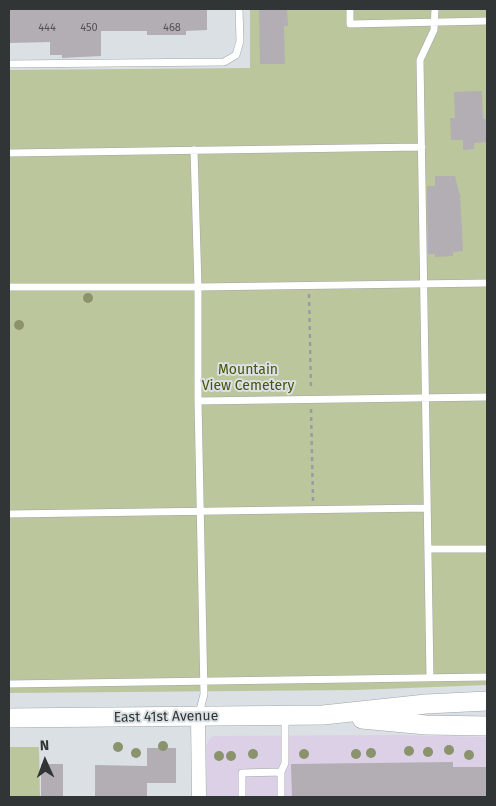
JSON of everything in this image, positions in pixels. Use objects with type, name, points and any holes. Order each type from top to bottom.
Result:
[{"type":"main road","name":"East 41st Avenue","points":[[9,718],[323,715],[426,704],[487,701]]},
{"type":"main road","name":"East 41st Avenue","points":[[323,715],[426,725],[487,726]]},
{"type":"street","points":[[198,716],[199,797]]},
{"type":"lane","points":[[9,64],[224,62],[236,55],[240,41],[239,9]]},
{"type":"lane","points":[[350,9],[350,24],[487,21]]},
{"type":"lane","points":[[430,678],[420,60],[434,30],[435,9]]},
{"type":"lane","points":[[9,153],[422,147]]},
{"type":"lane","points":[[194,150],[204,694],[198,716]]},
{"type":"lane","points":[[9,287],[198,287],[487,283]]},
{"type":"lane","points":[[198,401],[487,397]]},
{"type":"lane","points":[[9,514],[427,508]]},
{"type":"lane","points":[[428,549],[487,549]]},
{"type":"lane","points":[[9,684],[487,677]]},
{"type":"lane","points":[[281,797],[281,772],[285,763],[285,716]]},
{"type":"lane","points":[[242,797],[242,773],[281,772]]},
{"type":"shaded area","points":[[395,735],[487,737],[487,797],[207,797],[206,747],[209,739],[213,736]]},
{"type":"green space","name":"Mountain View Cemetery","points":[[250,9],[487,9],[487,685],[356,690],[9,693],[9,70],[250,68]]},
{"type":"green space","points":[[9,747],[39,747],[40,797],[9,797]]},
{"type":"building","points":[[9,9],[207,9],[207,30],[186,31],[186,35],[147,35],[147,31],[101,31],[101,56],[62,58],[62,55],[50,55],[50,42],[9,43]]},
{"type":"building","points":[[259,9],[287,9],[288,26],[284,26],[285,64],[260,64]]},
{"type":"building","points":[[482,91],[483,119],[487,119],[487,142],[474,143],[474,149],[463,150],[463,140],[451,140],[450,118],[455,118],[454,92]]},
{"type":"building","points":[[435,176],[455,176],[460,193],[463,251],[453,252],[453,256],[435,257],[435,254],[428,254],[427,186],[435,186]]},
{"type":"building","points":[[147,748],[176,748],[176,783],[147,783],[147,797],[95,796],[95,765],[147,766]]},
{"type":"building","points":[[453,762],[453,767],[487,767],[487,797],[292,797],[291,764]]},
{"type":"building","points":[[41,764],[63,764],[63,796],[41,797]]}]
